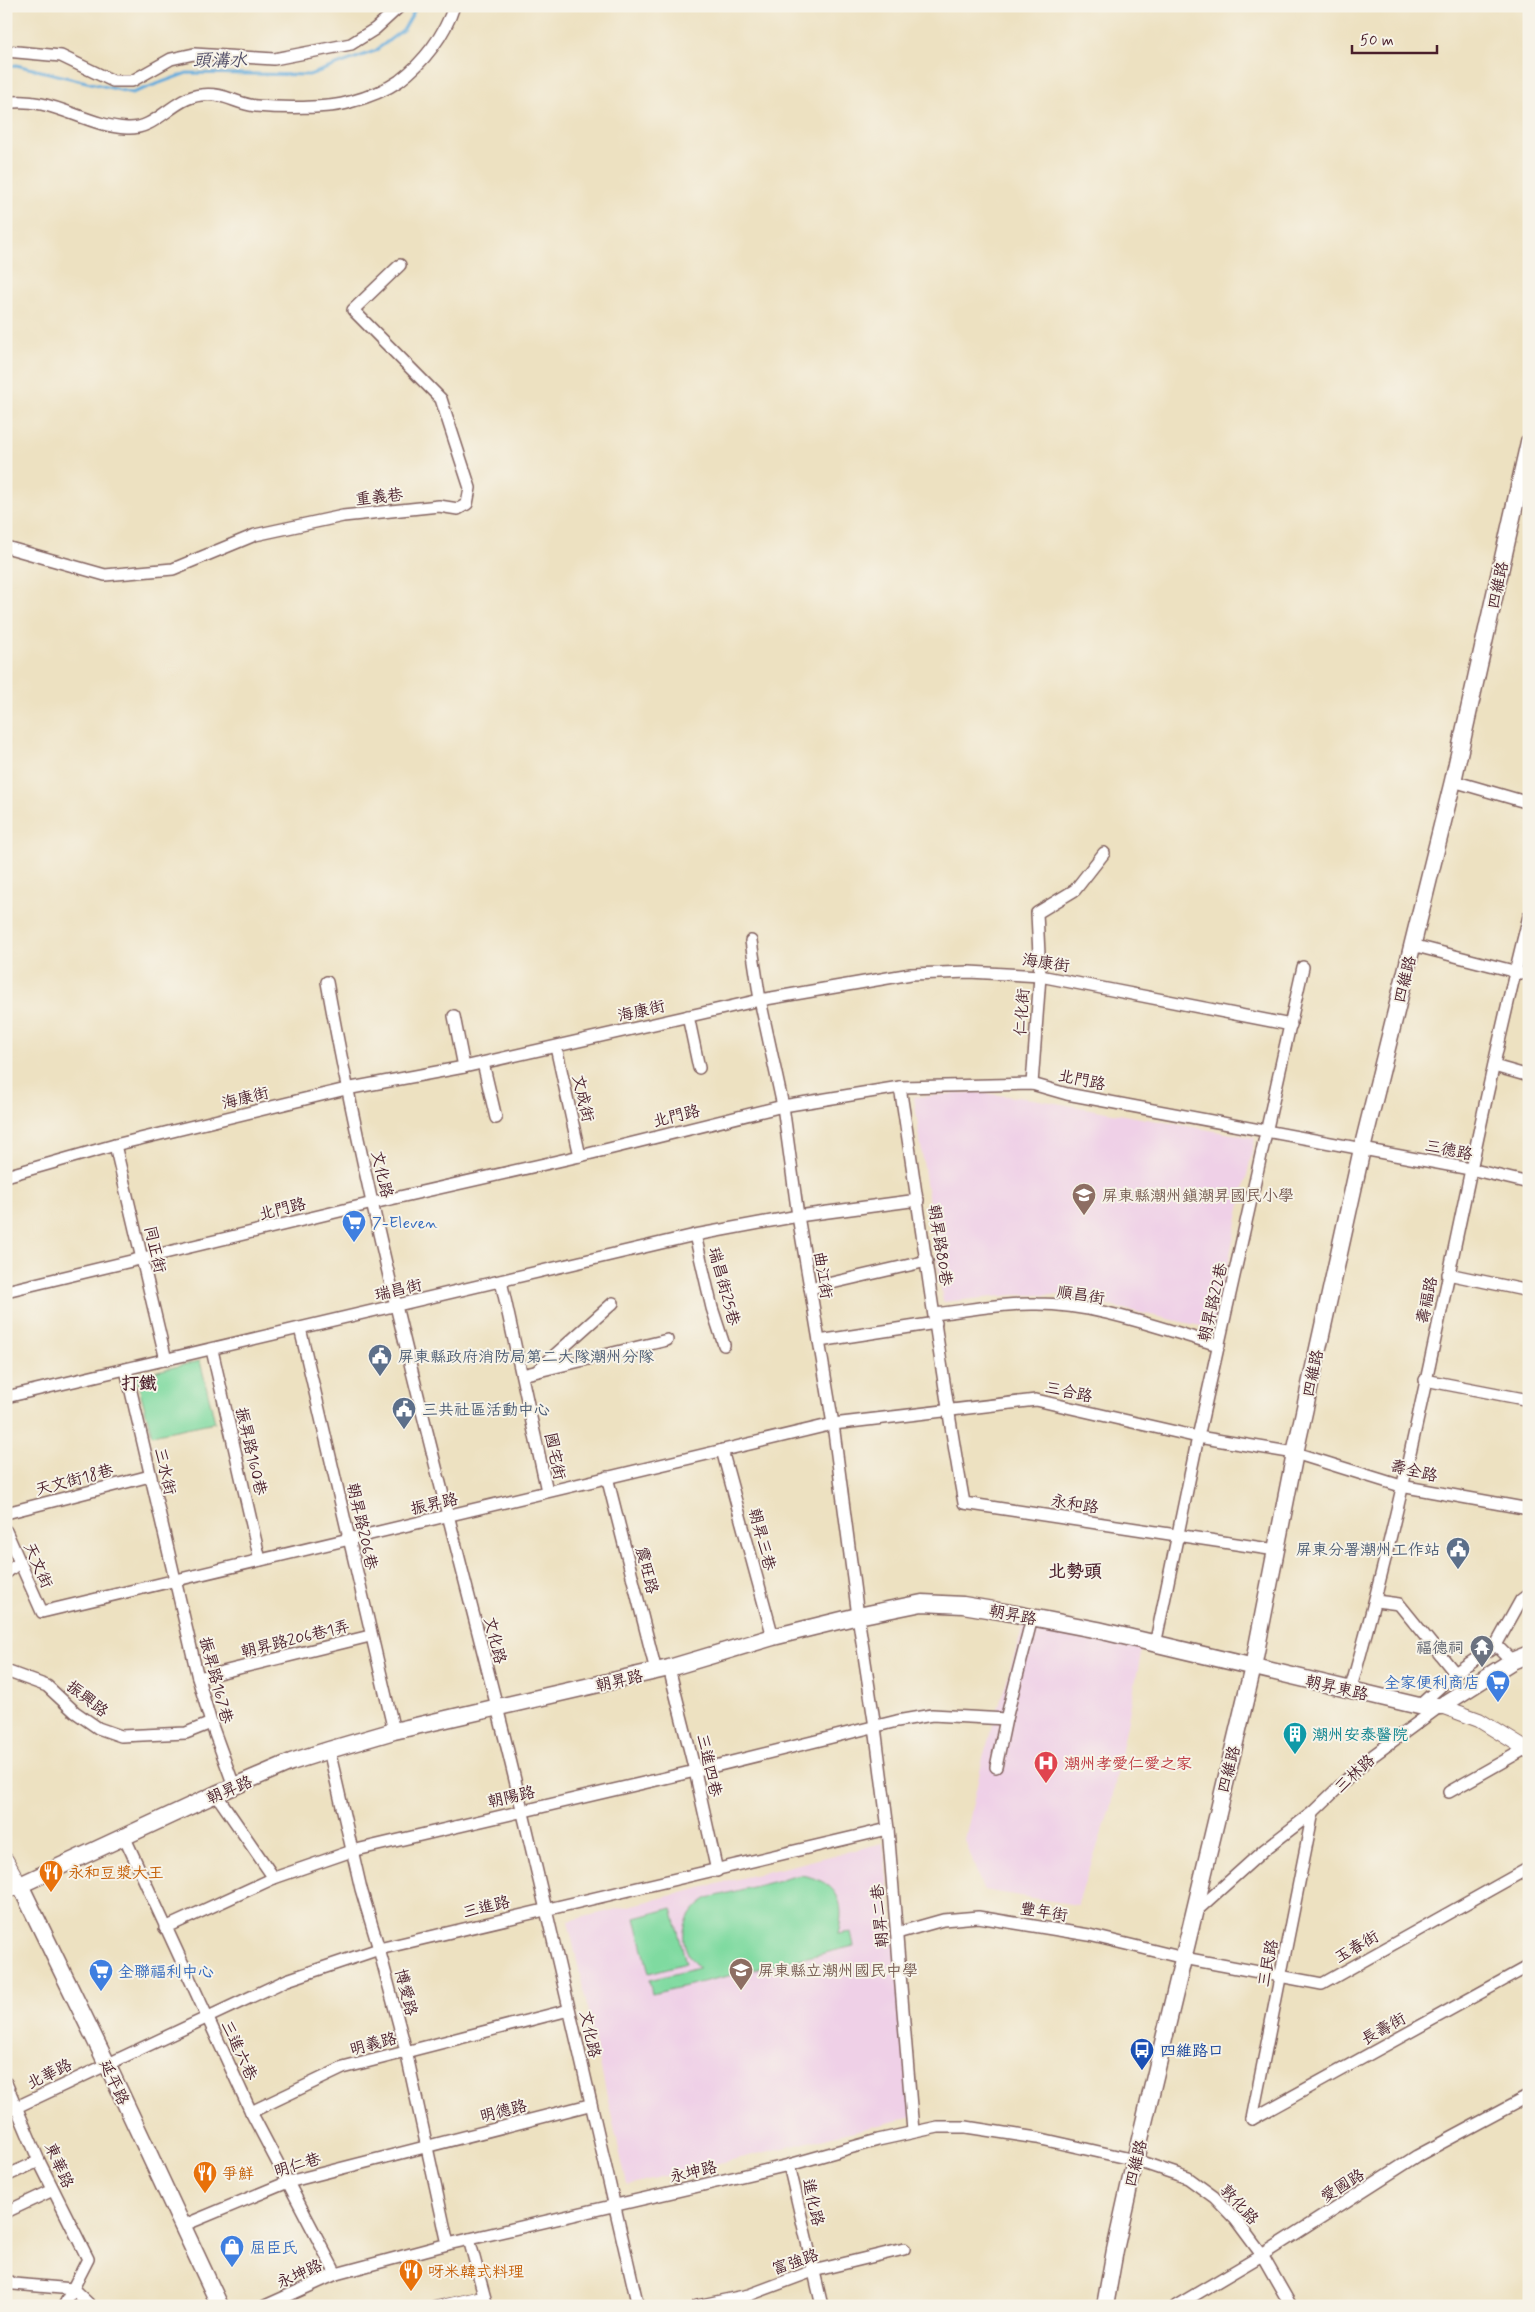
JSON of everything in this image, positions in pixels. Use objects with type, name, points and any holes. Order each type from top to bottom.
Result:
[{"type":"main road","name":"四維路","points":[[1105,2306],[1115,2250],[1253,1667],[1295,1453],[1362,1149],[1453,781],[1529,442]]},
{"type":"main road","name":"朝昇路","points":[[13,1888],[234,1786],[291,1762],[329,1750],[394,1731],[662,1669],[773,1637],[858,1616],[922,1603],[963,1605],[1032,1618],[1253,1667]]},
{"type":"main road","name":"三林路","points":[[1441,1706],[1512,1661],[1529,1654]]},
{"type":"main road","name":"朝昇東路","points":[[1253,1667],[1419,1706],[1441,1706]]},
{"type":"main road","name":"延平路","points":[[13,1888],[107,2064],[182,2226],[215,2303]]},
{"type":"street","points":[[6,51],[61,56],[113,81],[132,81],[171,59],[194,54],[274,58],[351,44],[375,29],[400,6]]},
{"type":"street","points":[[6,103],[30,101],[50,104],[110,126],[129,128],[152,122],[182,100],[213,94],[254,106],[303,107],[349,103],[398,82],[434,46],[450,20],[454,6]]},
{"type":"street","name":"重義巷","points":[[6,547],[105,575],[173,569],[255,535],[342,516],[439,506],[458,509],[467,504],[470,488],[441,399],[353,310],[400,265]]},
{"type":"street","points":[[1453,781],[1529,803]]},
{"type":"street","name":"仁化街","points":[[1032,1084],[1040,976],[1037,914],[1075,890],[1104,853]]},
{"type":"street","name":"壽福路","points":[[1350,1691],[1376,1601],[1426,1380],[1470,1169],[1529,916]]},
{"type":"street","name":"曲江街","points":[[751,941],[760,1000],[783,1106],[798,1216],[833,1424],[858,1616]]},
{"type":"street","points":[[1412,945],[1529,975]]},
{"type":"street","name":"朝昇路22巷","points":[[1155,1645],[1198,1437],[1303,967]]},
{"type":"street","name":"海康街","points":[[6,1176],[115,1145],[346,1089],[484,1063],[760,1000],[911,974],[970,972],[1040,976],[1291,1025]]},
{"type":"street","name":"文化路","points":[[327,982],[346,1089],[448,1517],[546,1909],[638,2306]]},
{"type":"street","points":[[454,1016],[464,1067]]},
{"type":"street","points":[[688,1016],[699,1068]]},
{"type":"street","name":"文成街","points":[[556,1047],[580,1156]]},
{"type":"street","points":[[484,1063],[496,1118]]},
{"type":"street","points":[[1494,1066],[1529,1076]]},
{"type":"street","name":"北門路","points":[[6,1291],[373,1203],[580,1156],[783,1106],[900,1087],[1032,1084],[1067,1094],[1362,1149]]},
{"type":"street","name":"朝昇路80巷","points":[[900,1087],[936,1319],[947,1409]]},
{"type":"street","name":"同正街","points":[[115,1145],[166,1360]]},
{"type":"street","name":"三德路","points":[[1362,1149],[1470,1169],[1529,1183]]},
{"type":"street","name":"瑞昌街","points":[[6,1397],[695,1235],[798,1216],[918,1200]]},
{"type":"street","name":"瑞昌街25巷","points":[[695,1235],[712,1308],[724,1345]]},
{"type":"street","points":[[810,1288],[927,1261]]},
{"type":"street","points":[[1448,1274],[1529,1290]]},
{"type":"street","name":"國宅街","points":[[501,1281],[548,1491]]},
{"type":"street","points":[[537,1371],[613,1304]]},
{"type":"street","name":"順昌街","points":[[819,1341],[1020,1305],[1058,1305],[1107,1314],[1219,1345]]},
{"type":"street","name":"朝昇路206巷","points":[[300,1328],[370,1636],[394,1731]]},
{"type":"street","points":[[522,1375],[667,1340]]},
{"type":"street","name":"振昇路160巷","points":[[212,1350],[260,1560]]},
{"type":"street","name":"三水街","points":[[126,1370],[175,1580]]},
{"type":"street","points":[[1426,1380],[1529,1400]]},
{"type":"street","name":"三合路","points":[[833,1424],[947,1409],[1036,1400],[1198,1437],[1295,1453]]},
{"type":"street","name":"永和路","points":[[947,1409],[964,1503],[1276,1550]]},
{"type":"street","name":"振昇路","points":[[42,1612],[833,1424]]},
{"type":"street","name":"朝昇三巷","points":[[722,1450],[773,1637]]},
{"type":"street","name":"壽全路","points":[[1295,1453],[1401,1486],[1529,1510]]},
{"type":"street","name":"天文街18巷","points":[[6,1513],[150,1476]]},
{"type":"street","name":"震旺路","points":[[607,1477],[662,1669]]},
{"type":"street","name":"天文街","points":[[6,1531],[42,1612]]},
{"type":"street","points":[[6,1574],[20,1562]]},
{"type":"street","name":"振昇路167巷","points":[[175,1580],[198,1678],[211,1723],[234,1786]]},
{"type":"street","points":[[1419,1706],[1455,1673],[1496,1644],[1521,1600],[1529,1594]]},
{"type":"street","points":[[1376,1601],[1399,1604],[1455,1673]]},
{"type":"street","name":"朝昇二巷","points":[[858,1616],[876,1728],[888,1829],[913,2131]]},
{"type":"street","points":[[996,1767],[1006,1719],[1032,1618]]},
{"type":"street","name":"朝昇路206巷1弄","points":[[198,1678],[370,1636]]},
{"type":"street","points":[[1496,1644],[1512,1661]]},
{"type":"street","name":"三進四巷","points":[[662,1669],[695,1771],[717,1871]]},
{"type":"street","name":"振興路","points":[[6,1671],[46,1686],[75,1712],[98,1728],[121,1736],[186,1733],[211,1723]]},
{"type":"street","name":"朝昇東路","points":[[1441,1706],[1479,1720],[1527,1750]]},
{"type":"street","name":"三林路","points":[[1194,1913],[1264,1850],[1313,1812],[1367,1760],[1441,1706]]},
{"type":"street","points":[[876,1728],[932,1715],[1006,1719]]},
{"type":"street","name":"朝陽路","points":[[165,1928],[274,1878],[352,1851],[876,1728]]},
{"type":"street","name":"博愛路","points":[[329,1750],[352,1851],[406,2051],[425,2147],[448,2244]]},
{"type":"street","points":[[1450,1792],[1527,1750]]},
{"type":"street","points":[[216,1794],[274,1878]]},
{"type":"street","name":"三民路","points":[[1252,2119],[1313,1812]]},
{"type":"street","name":"三進路","points":[[107,2064],[296,1977],[380,1949],[546,1909],[717,1871],[888,1829]]},
{"type":"street","name":"三進六巷","points":[[124,1836],[206,2018],[251,2112],[336,2274]]},
{"type":"street","name":"延平路","points":[[6,1860],[13,1888]]},
{"type":"street","name":"玉春街","points":[[1184,1958],[1322,1984],[1529,1868]]},
{"type":"street","name":"豐年街","points":[[898,1933],[943,1920],[978,1917],[1089,1935],[1184,1958]]},
{"type":"street","name":"長壽街","points":[[1252,2119],[1529,1966]]},
{"type":"street","name":"明義路","points":[[251,2112],[342,2068],[569,2010]]},
{"type":"street","name":"北華路","points":[[6,2112],[107,2064]]},
{"type":"street","name":"東華路","points":[[6,2083],[53,2190],[88,2259],[73,2289]]},
{"type":"street","name":"愛國路","points":[[1176,2306],[1262,2255],[1417,2156],[1529,2096]]},
{"type":"street","name":"明德路","points":[[425,2147],[590,2104]]},
{"type":"street","name":"永坤路","points":[[265,2306],[336,2274],[448,2244],[789,2165],[913,2131],[938,2127],[966,2128],[1037,2138],[1136,2160]]},
{"type":"street","name":"明仁巷","points":[[182,2226],[288,2182],[425,2147]]},
{"type":"street","name":"敦化路","points":[[1136,2160],[1188,2178],[1201,2187],[1236,2220],[1262,2255],[1291,2306]]},
{"type":"street","points":[[6,2176],[40,2161]]},
{"type":"street","name":"進化路","points":[[789,2165],[822,2306]]},
{"type":"street","points":[[6,2212],[53,2190]]},
{"type":"street","points":[[435,2306],[485,2300],[469,2240]]},
{"type":"street","name":"富強路","points":[[697,2306],[749,2295],[813,2271],[904,2249]]},
{"type":"street","points":[[6,2280],[14,2284],[73,2289],[91,2306]]},
{"type":"street","points":[[64,2306],[73,2289]]},
{"type":"street","points":[[749,2295],[754,2306]]},
{"type":"shaded area","name":"屏東縣潮州鎮潮昇國民小學","points":[[975,1092],[1033,1099],[1255,1138],[1214,1329],[1060,1295],[1014,1295],[943,1302],[914,1097]]},
{"type":"shaded area","name":"潮州孝愛仁愛之家","points":[[1024,1624],[1143,1644],[1110,1809],[1077,1905],[983,1890],[965,1840],[983,1758]]},
{"type":"shaded area","name":"屏東縣立潮州國民中學","points":[[883,1843],[913,2117],[627,2185],[568,1921]]},
{"type":"green space","points":[[200,1361],[215,1422],[152,1435],[136,1376]]},
{"type":"green space","points":[[800,1875],[822,1882],[836,1894],[841,1912],[838,1934],[851,1932],[854,1946],[652,1994],[649,1980],[699,1968],[686,1950],[684,1931],[691,1913],[699,1905],[708,1898]]},
{"type":"green space","points":[[672,1908],[686,1963],[649,1973],[635,1918]]},
{"type":"waterway","name":"頭溝水","points":[[6,68],[16,65],[132,93],[187,73],[309,75],[375,51],[404,29],[417,6]]},
{"type":"place","name":"屏東縣潮州鎮潮昇國民小學","points":[[1084,1216]]},
{"type":"place","name":"7-Eleven","points":[[354,1243]]},
{"type":"place","name":"屏東縣政府消防局第二大隊潮州分隊","points":[[380,1377]]},
{"type":"place","name":"三共社區活動中心","points":[[404,1430]]},
{"type":"place","name":"屏東分署潮州工作站","points":[[1458,1570]]},
{"type":"place","name":"福德祠","points":[[1482,1668]]},
{"type":"place","name":"全家便利商店","points":[[1498,1703]]},
{"type":"place","name":"潮州安泰醫院","points":[[1295,1755]]},
{"type":"place","name":"潮州孝愛仁愛之家","points":[[1046,1784]]},
{"type":"place","name":"永和豆漿大王","points":[[51,1893]]},
{"type":"place","name":"屏東縣立潮州國民中學","points":[[741,1991]]},
{"type":"place","name":"全聯福利中心","points":[[101,1992]]},
{"type":"place","name":"四維路口","points":[[1142,2071]]},
{"type":"place","name":"爭鮮","points":[[205,2194]]},
{"type":"place","name":"屈臣氏","points":[[232,2268]]},
{"type":"place","name":"呀米韓式料理","points":[[411,2292]]},
{"type":"district","name":"打鐵","points":[[139,1383]]},
{"type":"district","name":"北勢頭","points":[[1075,1571]]}]
